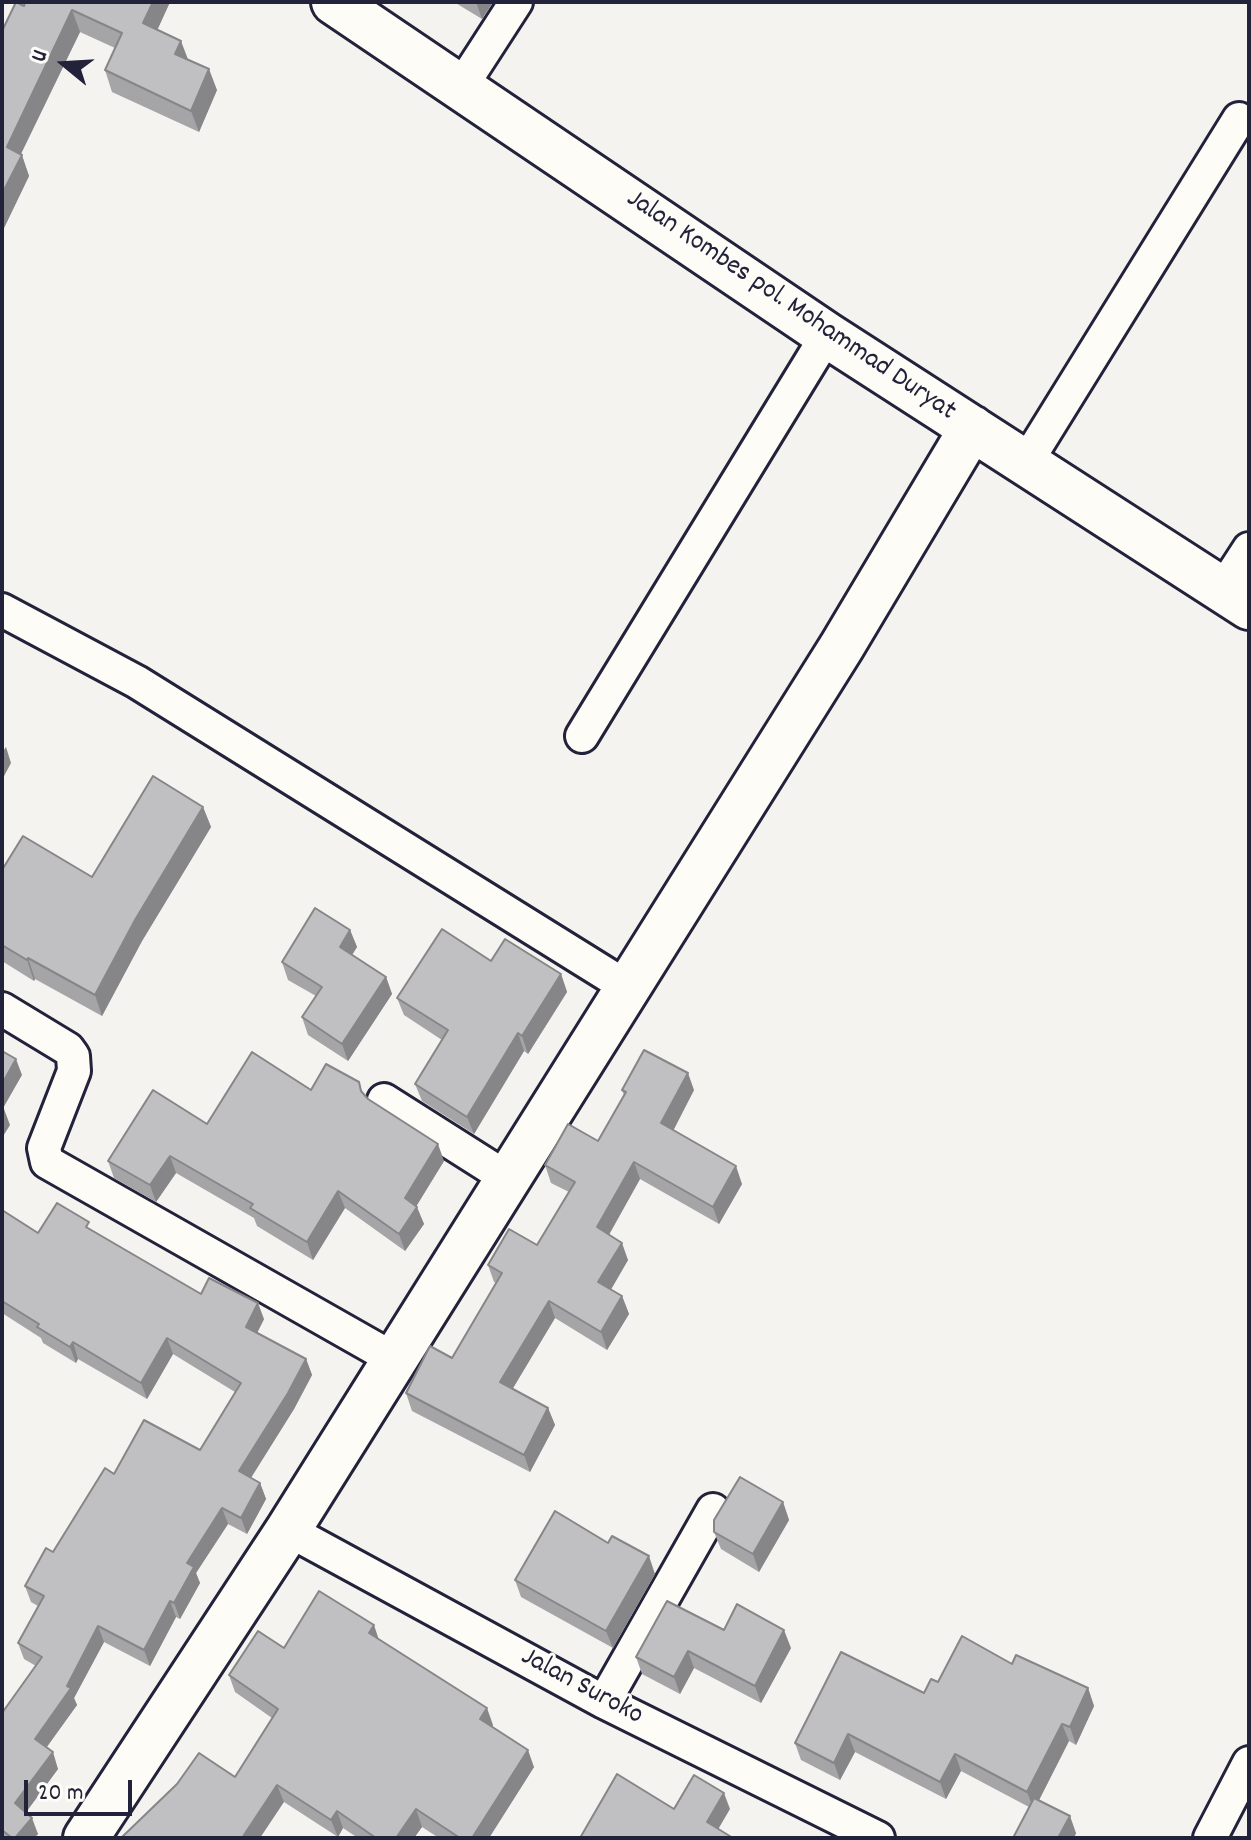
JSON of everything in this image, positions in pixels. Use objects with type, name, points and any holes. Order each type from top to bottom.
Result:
[{"type":"street","points":[[461,87],[516,2]]},
{"type":"street","name":"Jalan Kombes pol. Mohammad Duryat","points":[[344,5],[827,335],[1236,598]]},
{"type":"street","points":[[1027,461],[1239,119]]},
{"type":"street","points":[[582,736],[827,335]]},
{"type":"street","points":[[86,1838],[288,1530],[842,646],[972,428]]},
{"type":"street","points":[[1236,598],[1249,549]]},
{"type":"street","points":[[2,610],[137,682],[627,987]]},
{"type":"street","points":[[2,1009],[68,1049],[73,1056],[74,1071],[44,1148],[47,1162],[394,1359]]},
{"type":"street","points":[[384,1100],[507,1178]]},
{"type":"street","points":[[604,1702],[713,1510]]},
{"type":"street","name":"Jalan Suroko","points":[[288,1530],[604,1702],[878,1838]]},
{"type":"street","points":[[1210,1838],[1249,1763]]},
{"type":"building","points":[[16,2],[24,6],[25,2],[153,2],[143,23],[181,41],[175,54],[209,69],[191,111],[105,70],[122,33],[72,10],[7,147],[22,155],[2,194],[2,31]]},
{"type":"building","points":[[153,776],[203,807],[135,920],[95,995],[2,945],[2,870],[23,836],[92,877]]},
{"type":"building","points":[[315,908],[350,930],[340,947],[386,977],[342,1044],[302,1017],[322,987],[282,962]]},
{"type":"building","points":[[442,929],[491,961],[505,939],[561,974],[522,1036],[518,1033],[467,1117],[415,1084],[448,1030],[397,998]]},
{"type":"building","points":[[644,1050],[688,1073],[661,1123],[736,1166],[713,1207],[634,1162],[597,1227],[622,1243],[598,1282],[622,1296],[601,1332],[549,1301],[500,1382],[548,1408],[524,1455],[406,1393],[430,1346],[452,1358],[502,1273],[488,1265],[509,1229],[537,1245],[575,1182],[545,1165],[568,1124],[598,1141],[626,1092],[622,1090]]},
{"type":"building","points":[[2,1051],[16,1059],[2,1084]]},
{"type":"building","points":[[252,1052],[311,1090],[326,1064],[359,1082],[361,1091],[368,1099],[438,1144],[405,1198],[417,1207],[399,1234],[338,1191],[307,1242],[250,1208],[253,1204],[170,1156],[150,1185],[108,1161],[153,1090],[207,1124]]},
{"type":"building","points":[[57,1203],[89,1222],[86,1227],[201,1294],[209,1278],[258,1303],[246,1327],[306,1359],[239,1471],[260,1483],[241,1518],[222,1508],[187,1563],[194,1567],[174,1603],[170,1601],[144,1650],[98,1626],[67,1686],[71,1688],[35,1739],[53,1752],[15,1803],[32,1818],[12,1838],[2,1830],[2,1713],[42,1657],[18,1643],[44,1596],[25,1586],[46,1548],[53,1552],[105,1468],[114,1474],[144,1420],[200,1450],[241,1383],[167,1338],[141,1383],[73,1342],[70,1347],[2,1301],[2,1210],[38,1233]]},
{"type":"building","points":[[740,1477],[783,1502],[753,1554],[714,1532],[714,1520]]},
{"type":"building","points":[[555,1511],[608,1543],[612,1536],[649,1556],[606,1631],[515,1580]]},
{"type":"building","points":[[319,1591],[374,1625],[369,1633],[487,1708],[480,1719],[528,1750],[472,1838],[460,1838],[416,1809],[396,1838],[376,1838],[337,1811],[331,1820],[277,1785],[242,1838],[121,1838],[177,1784],[199,1753],[235,1777],[278,1709],[229,1675],[258,1631],[284,1648]]},
{"type":"building","points":[[667,1601],[724,1630],[737,1604],[784,1630],[755,1686],[688,1651],[674,1677],[636,1657]]},
{"type":"building","points":[[962,1636],[1012,1664],[1016,1655],[1088,1688],[1070,1727],[1062,1724],[1027,1792],[955,1754],[940,1782],[848,1734],[834,1763],[795,1743],[841,1652],[924,1693],[931,1679],[938,1682]]},
{"type":"building","points":[[617,1774],[674,1809],[694,1775],[724,1793],[707,1822],[733,1838],[580,1838]]},
{"type":"building","points":[[1034,1798],[1070,1816],[1058,1838],[1013,1838]]}]
